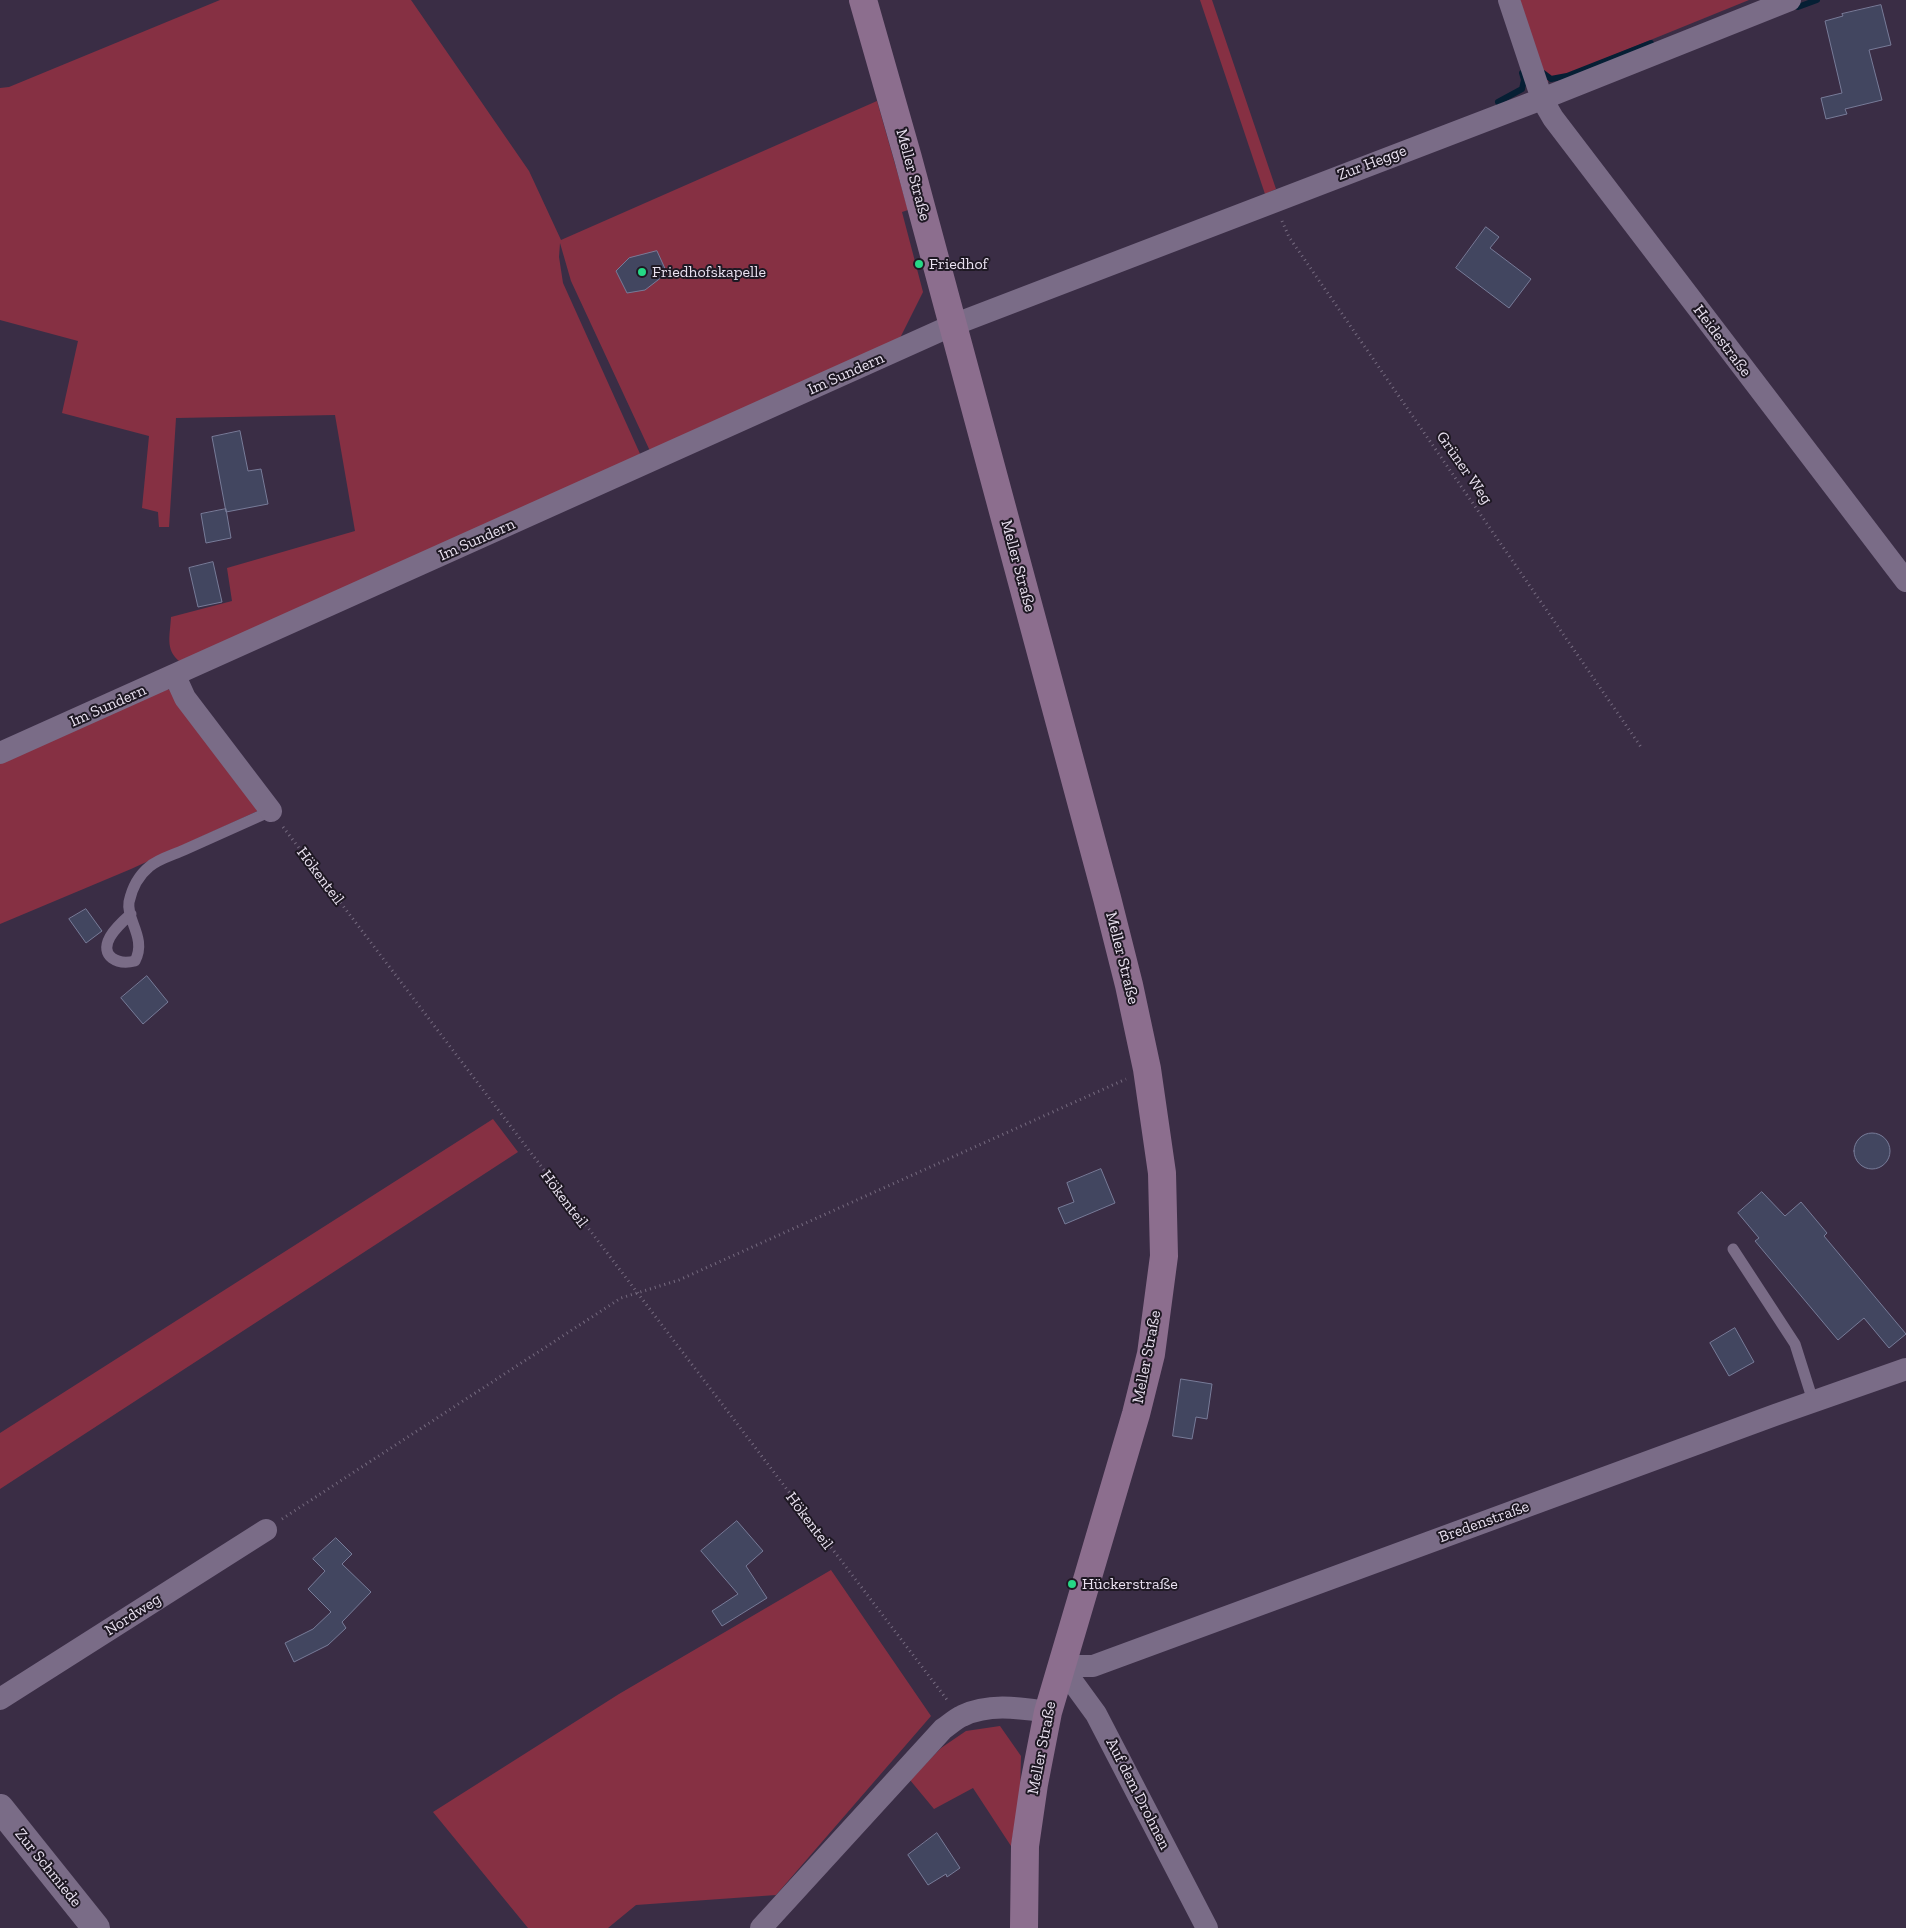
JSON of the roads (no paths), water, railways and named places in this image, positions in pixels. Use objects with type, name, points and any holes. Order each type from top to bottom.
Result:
[{"type":"main road","name":"Meller Straße","points":[[863,0],[888,85],[1107,898],[1147,1069],[1162,1172],[1164,1256],[1151,1354],[1136,1414],[1048,1712],[1034,1784],[1025,1846],[1024,1928]]},
{"type":"street","name":"Heidestraße","points":[[1509,0],[1542,99],[1553,118],[1906,581]]},
{"type":"street","name":"Zur Hegge","points":[[953,325],[1542,99],[1790,0]]},
{"type":"street","name":"Im Sundern","points":[[0,753],[953,325]]},
{"type":"street","points":[[175,676],[185,698],[271,811]]},
{"type":"street","name":"Bredenstraße","points":[[1061,1666],[1093,1666],[1813,1401],[1906,1369]]},
{"type":"street","name":"Nordweg","points":[[0,1699],[266,1530]]},
{"type":"street","name":"Auf dem Drohnen","points":[[1061,1666],[1096,1714],[1207,1928]]},
{"type":"street","points":[[761,1928],[942,1729],[962,1716],[984,1708],[1012,1707],[1048,1712]]},
{"type":"street","name":"Zur Schmiede","points":[[0,1808],[96,1928]]},
{"type":"lane","points":[[131,914],[128,904],[134,884],[150,866],[271,811]]},
{"type":"lane","points":[[1733,1249],[1795,1344],[1813,1401]]},
{"type":"waterway","points":[[1798,7],[1817,0]]},
{"type":"waterway","points":[[1543,73],[1551,79],[1567,76],[1651,43]]},
{"type":"waterway","points":[[1498,102],[1522,89],[1524,80],[1522,73]]},
{"type":"place","name":"Friedhof","points":[[919,264]]},
{"type":"place","name":"Friedhofskapelle","points":[[642,272]]},
{"type":"place","name":"Hückerstraße","points":[[1072,1584]]}]
